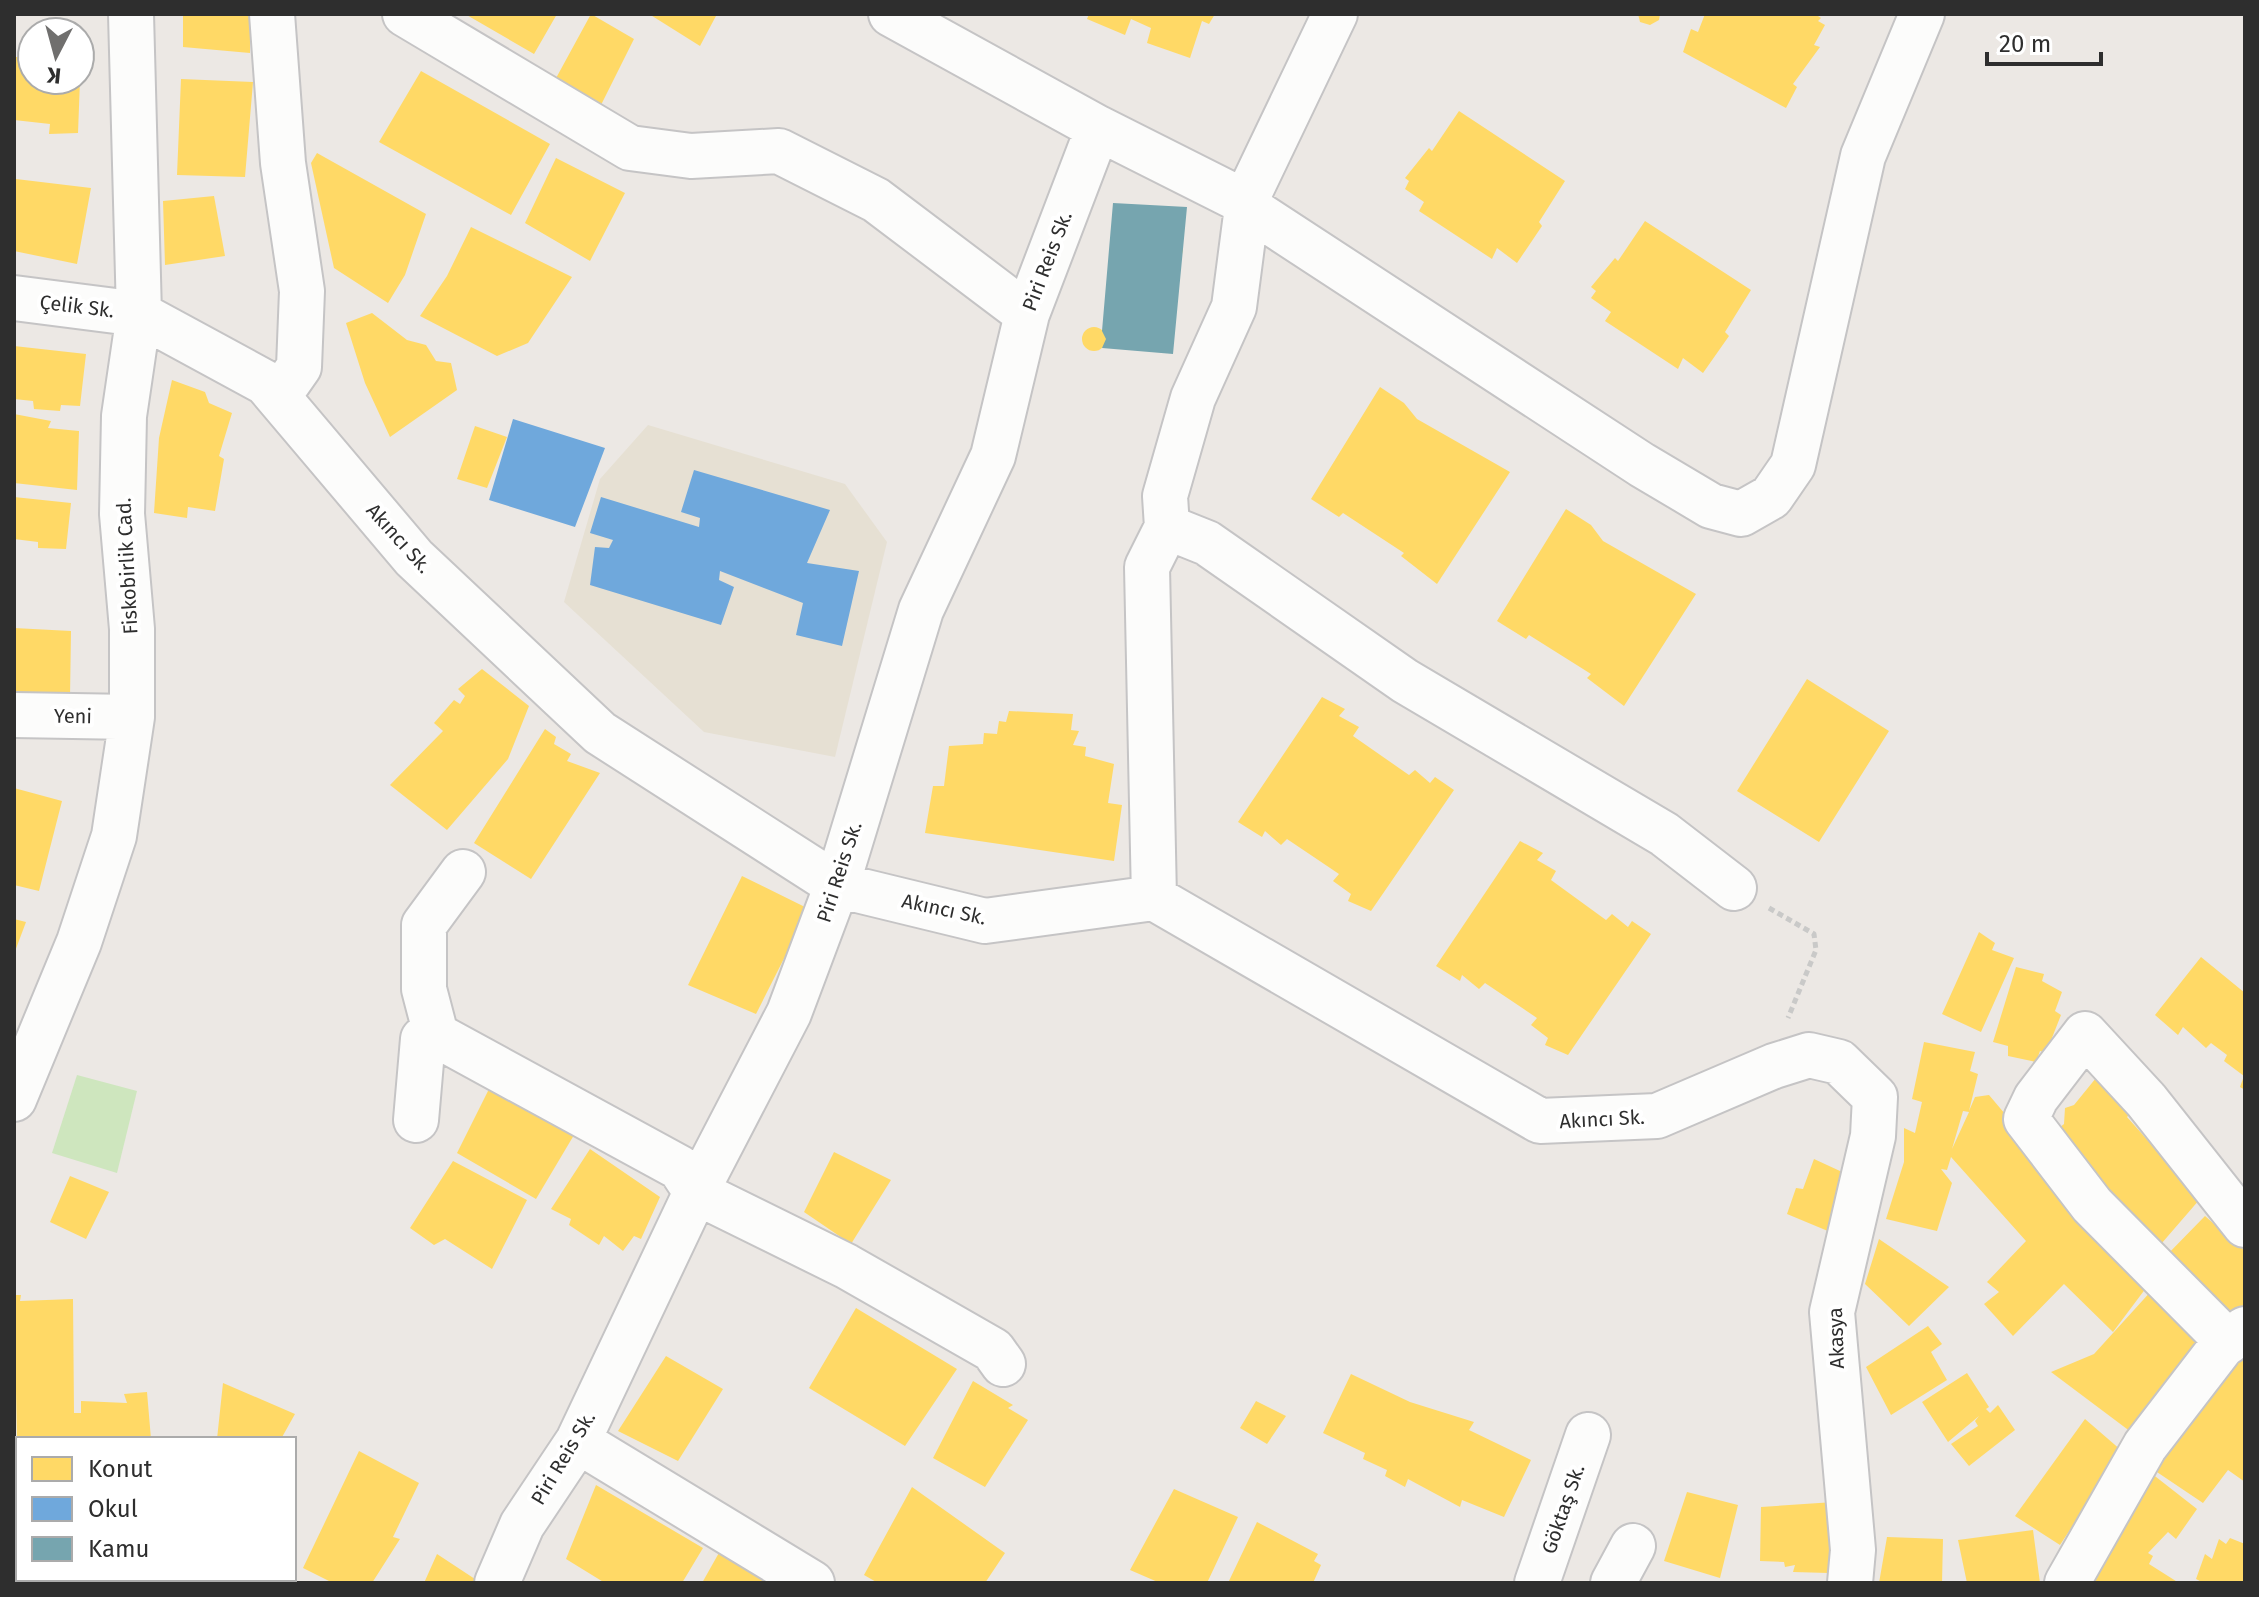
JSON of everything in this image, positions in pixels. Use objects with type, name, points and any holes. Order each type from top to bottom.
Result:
[{"type":"street","name":"Fiskobirlik Cad.","points":[[14,1099],[24,1049],[79,942],[114,836],[132,717],[132,629],[122,514],[124,430],[139,314],[131,14]]},
{"type":"street","points":[[272,14],[283,163],[302,291],[299,367],[278,397]]},
{"type":"street","points":[[405,14],[630,148],[691,156],[779,151],[876,200],[1027,314]]},
{"type":"street","points":[[891,14],[1098,128],[1246,204],[1642,465],[1711,506],[1741,514],[1771,497],[1793,465],[1863,156],[1922,14]]},
{"type":"street","points":[[1154,898],[1147,567],[1167,527],[1165,496],[1193,398],[1234,307],[1246,204],[1335,14]]},
{"type":"street","name":"Piri Reis Sk.","points":[[497,1583],[522,1525],[578,1441],[696,1192],[789,1013],[837,885],[921,610],[993,456],[1027,314],[1098,128]]},
{"type":"street","name":"Çelik Sk.","points":[[14,298],[139,314]]},
{"type":"street","name":"Akıncı Sk.","points":[[139,314],[266,383],[414,558],[600,733],[837,885],[985,921],[1154,898],[1540,1121],[1657,1116],[1809,1055],[1839,1062],[1875,1097]]},
{"type":"street","points":[[1167,527],[1207,543],[1405,681],[1664,834],[1734,888]]},
{"type":"street","name":"Yeni","points":[[14,715],[132,717]]},
{"type":"street","points":[[436,1035],[424,989],[424,925],[463,872]]},
{"type":"street","points":[[2067,1583],[2145,1446],[2236,1335],[2092,1205],[2026,1119],[2036,1098],[2085,1034],[2146,1100],[2245,1225]]},
{"type":"street","points":[[416,1120],[423,1039],[436,1035],[680,1168],[696,1192],[846,1266],[993,1350],[1003,1364]]},
{"type":"street","name":"Akasya","points":[[1850,1583],[1853,1550],[1832,1312],[1873,1136],[1875,1097]]},
{"type":"street","name":"Göktaş Sk.","points":[[1537,1583],[1588,1435]]},
{"type":"street","points":[[578,1441],[812,1583]]},
{"type":"street","points":[[1613,1583],[1633,1546]]},
{"type":"path","points":[[1734,888],[1814,934],[1816,950],[1785,1025],[1784,1063]]},
{"type":"shaded area","points":[[648,425],[845,484],[887,542],[835,757],[704,732],[564,602],[600,479]]},
{"type":"green space","points":[[77,1075],[137,1091],[117,1173],[52,1153]]},
{"type":"building: Konut","points":[[183,14],[250,14],[250,53],[183,47]]},
{"type":"building: Konut","points":[[465,14],[557,14],[534,54]]},
{"type":"building: Konut","points":[[591,14],[634,39],[601,105],[555,80]]},
{"type":"building: Konut","points":[[649,14],[717,14],[700,46]]},
{"type":"building: Konut","points":[[1089,14],[1215,14],[1209,24],[1202,21],[1190,58],[1147,43],[1151,28],[1131,19],[1125,35],[1087,19]]},
{"type":"building: Konut","points":[[1638,14],[1660,14],[1659,20],[1650,25],[1640,22]]},
{"type":"building: Konut","points":[[1705,14],[1815,14],[1821,18],[1818,21],[1825,25],[1814,45],[1820,47],[1793,84],[1797,87],[1786,108],[1683,52],[1691,29],[1698,32]]},
{"type":"building: Konut","points":[[14,57],[16,96],[79,96],[78,133],[49,134],[50,124],[14,120]]},
{"type":"building: Konut","points":[[421,71],[550,144],[511,215],[379,142]]},
{"type":"building: Konut","points":[[181,79],[253,82],[245,177],[177,175]]},
{"type":"building: Konut","points":[[1459,111],[1565,181],[1539,222],[1542,226],[1517,263],[1497,248],[1492,259],[1419,211],[1424,202],[1405,189],[1409,181],[1405,178],[1429,148],[1432,151]]},
{"type":"building: Konut","points":[[317,153],[426,214],[405,275],[388,303],[334,268],[311,163]]},
{"type":"building: Konut","points":[[556,158],[625,193],[590,261],[525,223]]},
{"type":"building: Konut","points":[[16,179],[91,188],[77,264],[14,251]]},
{"type":"building: Konut","points":[[214,196],[225,256],[165,265],[163,201]]},
{"type":"building: Konut","points":[[1148,211],[1173,221],[1183,246],[1173,271],[1148,281],[1123,271],[1113,246],[1123,221]]},
{"type":"building: Konut","points":[[1645,221],[1751,290],[1725,332],[1729,336],[1703,373],[1683,358],[1678,369],[1605,321],[1611,312],[1591,298],[1596,291],[1591,287],[1615,258],[1618,261]]},
{"type":"building: Konut","points":[[471,227],[572,277],[528,343],[497,356],[420,316],[447,276]]},
{"type":"building: Konut","points":[[372,313],[407,340],[426,345],[436,361],[451,363],[457,390],[390,437],[365,383],[346,323]]},
{"type":"building: Konut","points":[[1094,327],[1105,334],[1106,339],[1099,350],[1094,351],[1083,344],[1082,339],[1089,328]]},
{"type":"building: Konut","points":[[14,346],[86,354],[80,406],[61,405],[60,411],[34,409],[33,401],[14,399]]},
{"type":"building: Konut","points":[[172,380],[205,392],[209,403],[232,413],[219,456],[224,459],[215,511],[188,507],[187,518],[154,513],[159,438]]},
{"type":"building: Konut","points":[[1380,387],[1404,403],[1417,419],[1510,472],[1437,584],[1401,556],[1404,553],[1343,513],[1339,517],[1311,499]]},
{"type":"building: Konut","points":[[14,414],[51,421],[48,428],[79,431],[77,490],[14,483]]},
{"type":"building: Konut","points":[[475,426],[507,437],[487,488],[457,479]]},
{"type":"building: Konut","points":[[14,497],[71,503],[66,549],[38,548],[38,542],[14,539]]},
{"type":"building: Konut","points":[[1566,509],[1591,525],[1603,541],[1696,594],[1624,706],[1587,678],[1591,674],[1529,635],[1526,639],[1497,621]]},
{"type":"building: Konut","points":[[14,628],[71,631],[70,697],[14,694]]},
{"type":"building: Konut","points":[[482,669],[529,706],[508,759],[447,830],[390,785],[443,731],[434,723],[454,700],[460,704],[465,696],[458,689]]},
{"type":"building: Konut","points":[[1807,679],[1889,731],[1819,842],[1737,791]]},
{"type":"building: Konut","points":[[1322,697],[1345,709],[1339,716],[1359,727],[1353,736],[1409,775],[1415,770],[1430,783],[1435,777],[1454,790],[1371,911],[1348,901],[1351,894],[1333,881],[1339,874],[1287,839],[1281,845],[1265,831],[1262,837],[1238,822]]},
{"type":"building: Konut","points":[[1009,711],[1073,714],[1071,730],[1079,731],[1073,745],[1086,747],[1085,756],[1114,764],[1108,803],[1122,805],[1114,861],[925,833],[933,786],[944,786],[949,746],[983,744],[984,733],[997,734],[999,721],[1006,722]]},
{"type":"building: Konut","points":[[545,729],[556,737],[554,744],[571,754],[567,761],[600,773],[531,879],[474,843]]},
{"type":"building: Konut","points":[[14,788],[62,801],[39,891],[14,885]]},
{"type":"building: Konut","points":[[1520,841],[1543,853],[1537,860],[1556,871],[1551,880],[1606,920],[1612,914],[1628,927],[1632,921],[1651,934],[1568,1055],[1545,1045],[1548,1038],[1531,1025],[1537,1018],[1485,983],[1479,989],[1462,975],[1460,981],[1436,966]]},
{"type":"building: Konut","points":[[742,876],[809,909],[756,1014],[688,985]]},
{"type":"building: Konut","points":[[14,919],[26,922],[14,954]]},
{"type":"building: Konut","points":[[1979,932],[1995,943],[1992,950],[2014,958],[1981,1032],[1942,1014]]},
{"type":"building: Konut","points":[[2201,957],[2245,993],[2245,1090],[2240,1087],[2244,1076],[2224,1061],[2227,1055],[2211,1043],[2206,1048],[2183,1027],[2178,1035],[2155,1015]]},
{"type":"building: Konut","points":[[2016,967],[2044,974],[2042,981],[2062,992],[2055,1011],[2061,1015],[2046,1053],[2040,1051],[2036,1062],[2008,1056],[2008,1046],[1993,1042]]},
{"type":"building: Konut","points":[[1924,1042],[1975,1052],[1970,1071],[1978,1074],[1969,1111],[1975,1097],[1989,1095],[2149,1284],[2113,1332],[2064,1284],[2013,1336],[1984,1304],[1999,1292],[1987,1282],[2026,1241],[1951,1157],[1947,1170],[1941,1169],[1952,1183],[1937,1231],[1886,1219],[1904,1162],[1904,1128],[1915,1133],[1922,1102],[1912,1099]],"holes":[[[1963,1111],[1969,1112],[1952,1149]]]},
{"type":"building: Konut","points":[[2096,1078],[2131,1113],[2127,1117],[2200,1199],[2155,1251],[2050,1135],[2064,1124],[2065,1108],[2074,1105]]},
{"type":"building: Konut","points":[[490,1087],[574,1135],[536,1199],[457,1153]]},
{"type":"building: Konut","points":[[590,1149],[660,1197],[641,1239],[634,1236],[623,1251],[604,1236],[599,1245],[569,1225],[571,1219],[551,1209]]},
{"type":"building: Konut","points":[[834,1152],[891,1180],[851,1244],[804,1212]]},
{"type":"building: Konut","points":[[1814,1159],[1853,1177],[1835,1234],[1787,1214],[1796,1188],[1803,1189]]},
{"type":"building: Konut","points":[[453,1161],[527,1200],[492,1269],[445,1239],[434,1245],[410,1228]]},
{"type":"building: Konut","points":[[70,1176],[109,1192],[86,1239],[50,1222]]},
{"type":"building: Konut","points":[[2205,1216],[2245,1251],[2245,1312],[2232,1324],[2162,1260]]},
{"type":"building: Konut","points":[[1879,1239],[1949,1287],[1909,1326],[1865,1284]]},
{"type":"building: Konut","points":[[2153,1289],[2206,1337],[2167,1380],[2171,1385],[2135,1435],[2051,1372],[2094,1354]]},
{"type":"building: Konut","points":[[14,1295],[21,1295],[20,1301],[73,1299],[74,1413],[81,1413],[81,1401],[127,1403],[124,1394],[147,1392],[151,1437],[17,1437]]},
{"type":"building: Konut","points":[[856,1308],[957,1369],[905,1446],[809,1388]]},
{"type":"building: Konut","points":[[1928,1326],[1942,1344],[1931,1352],[1947,1380],[1891,1415],[1866,1367]]},
{"type":"building: Konut","points":[[2245,1350],[2245,1482],[2228,1470],[2203,1503],[2145,1464]]},
{"type":"building: Konut","points":[[666,1356],[723,1389],[678,1461],[618,1431]]},
{"type":"building: Konut","points":[[1967,1373],[1989,1407],[1986,1409],[1990,1413],[1998,1405],[2015,1430],[1969,1466],[1951,1444],[1978,1426],[1975,1421],[1979,1416],[1948,1442],[1922,1402]]},
{"type":"building: Konut","points":[[1351,1374],[1410,1402],[1474,1422],[1469,1430],[1531,1460],[1504,1517],[1462,1500],[1460,1507],[1408,1479],[1405,1487],[1385,1476],[1387,1470],[1363,1459],[1365,1453],[1323,1433]]},
{"type":"building: Konut","points":[[973,1381],[1013,1405],[1008,1408],[1028,1420],[985,1487],[933,1458]]},
{"type":"building: Konut","points":[[223,1383],[295,1414],[282,1437],[217,1437]]},
{"type":"building: Konut","points":[[1256,1401],[1286,1416],[1267,1444],[1240,1428]]},
{"type":"building: Konut","points":[[2085,1419],[2122,1451],[2060,1545],[2015,1516]]},
{"type":"building: Konut","points":[[359,1451],[419,1483],[393,1537],[400,1539],[372,1583],[333,1583],[303,1568]]},
{"type":"building: Konut","points":[[2142,1466],[2197,1509],[2176,1539],[2168,1532],[2148,1553],[2153,1556],[2149,1564],[2179,1583],[2094,1583],[2077,1573]]},
{"type":"building: Konut","points":[[596,1485],[703,1548],[682,1583],[605,1583],[566,1559]]},
{"type":"building: Konut","points":[[912,1487],[1005,1553],[985,1583],[878,1583],[864,1575]]},
{"type":"building: Konut","points":[[1174,1489],[1238,1517],[1207,1583],[1160,1583],[1130,1570]]},
{"type":"building: Konut","points":[[1687,1492],[1738,1505],[1720,1578],[1664,1561]]},
{"type":"building: Konut","points":[[1834,1502],[1829,1573],[1793,1572],[1795,1565],[1785,1567],[1784,1562],[1760,1561],[1761,1507]]},
{"type":"building: Konut","points":[[1257,1522],[1318,1554],[1314,1561],[1321,1565],[1313,1583],[1228,1583]]},
{"type":"building: Konut","points":[[2033,1530],[2040,1583],[1967,1583],[1958,1540]]},
{"type":"building: Konut","points":[[1887,1537],[1943,1539],[1942,1583],[1879,1583]]},
{"type":"building: Konut","points":[[2230,1538],[2245,1544],[2245,1583],[2204,1583],[2196,1579],[2205,1554],[2212,1559],[2219,1539],[2226,1544]]},
{"type":"building: Konut","points":[[720,1551],[769,1578],[766,1583],[702,1583]]},
{"type":"building: Konut","points":[[437,1554],[481,1583],[424,1583]]},
{"type":"building: Konut","points":[[56,1581],[164,1581],[164,1583]]},
{"type":"building: Okul","points":[[513,419],[605,448],[575,527],[489,500]]},
{"type":"building: Okul","points":[[694,470],[830,510],[807,563],[859,571],[842,646],[796,635],[803,603],[720,571],[719,580],[734,587],[721,625],[590,585],[595,547],[609,548],[613,540],[590,533],[601,497],[699,527],[700,518],[681,512]]},
{"type":"building: Kamu","points":[[1113,203],[1187,207],[1173,354],[1102,348],[1106,339],[1102,331]]}]
